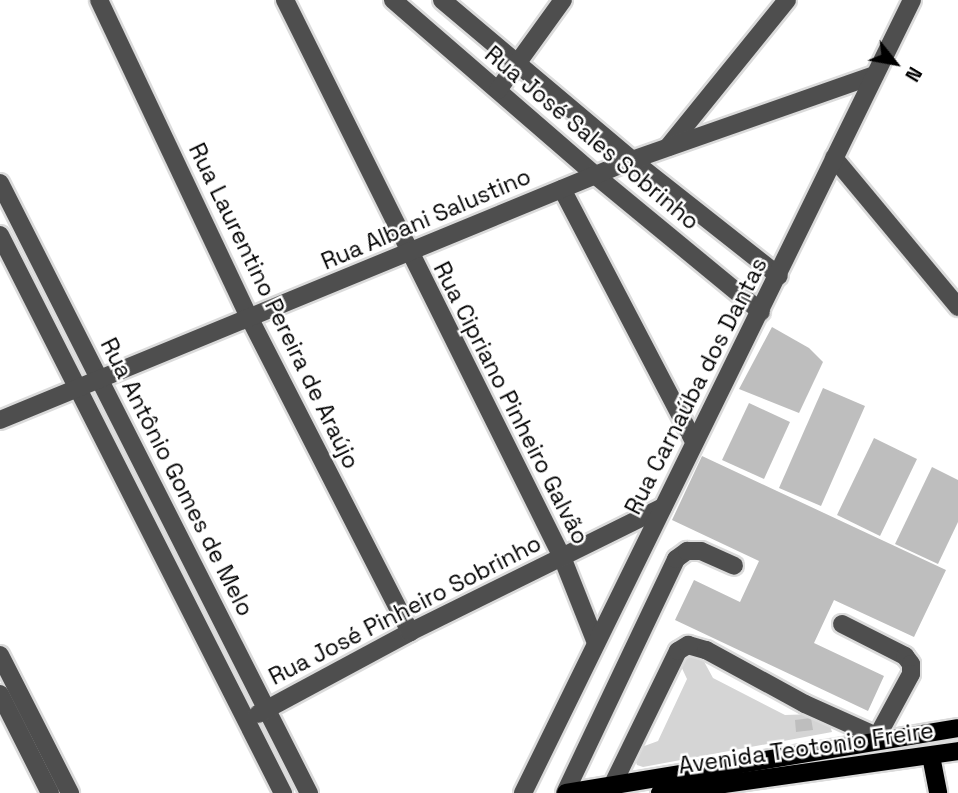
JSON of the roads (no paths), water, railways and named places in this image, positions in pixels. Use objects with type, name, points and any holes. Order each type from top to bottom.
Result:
[{"type":"main road","name":"Avenida Teotonio Freire","points":[[566,793],[881,738],[958,728]]},
{"type":"main road","name":"Avenida Teotonio Freire","points":[[660,793],[931,757],[958,751]]},
{"type":"main road","points":[[931,757],[938,793]]},
{"type":"street","name":"Rua Laurentino Pereira de Araújo","points":[[99,0],[250,319],[410,632]]},
{"type":"street","name":"Rua Cipriano Pinheiro Galvão","points":[[285,0],[562,557],[596,643]]},
{"type":"street","name":"Rua José Sales Sobrinho","points":[[393,0],[594,175],[761,312]]},
{"type":"street","name":"Rua José Sales Sobrinho","points":[[442,0],[632,160],[779,276]]},
{"type":"street","points":[[498,90],[563,0]]},
{"type":"street","points":[[668,147],[787,0]]},
{"type":"street","name":"Rua Carnaúba dos Dantas","points":[[523,793],[694,442],[779,276],[912,0]]},
{"type":"street","name":"Rua Albani Salustino","points":[[0,420],[632,160],[875,75]]},
{"type":"street","points":[[834,158],[958,307]]},
{"type":"street","name":"Rua Antônio Gomes de Melo","points":[[1,186],[309,793]]},
{"type":"street","points":[[562,189],[694,442]]},
{"type":"street","points":[[0,235],[283,793]]},
{"type":"street","points":[[29,294],[51,283]]},
{"type":"street","points":[[141,514],[163,504]]},
{"type":"street","name":"Rua José Pinheiro Sobrinho","points":[[246,720],[410,632],[663,507]]},
{"type":"street","points":[[566,793],[676,559],[687,551],[701,551],[734,566]]},
{"type":"street","points":[[183,597],[204,585]]},
{"type":"street","points":[[842,624],[905,656],[911,664],[911,674],[881,738]]},
{"type":"street","name":"Avenida Teotonio Freire","points":[[613,784],[678,651],[688,645],[706,650],[805,704],[881,738]]},
{"type":"street","points":[[0,655],[70,793]]},
{"type":"street","points":[[0,694],[50,793]]},
{"type":"street","points":[[926,732],[931,757]]}]
